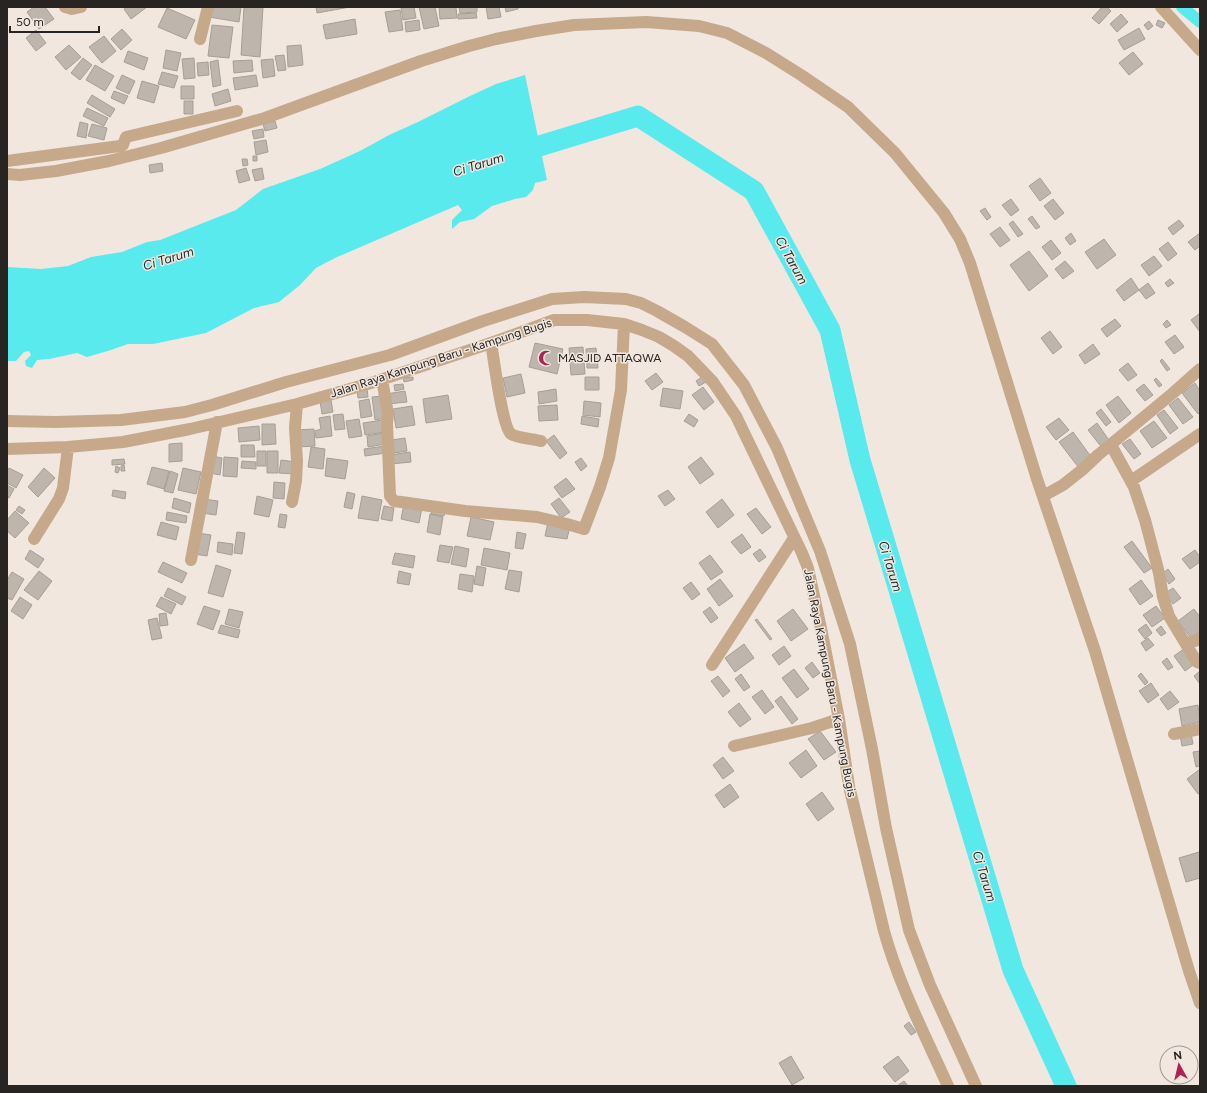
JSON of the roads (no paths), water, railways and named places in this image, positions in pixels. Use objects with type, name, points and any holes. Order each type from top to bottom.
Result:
[{"type":"street","points":[[65,7],[72,9],[81,7]]},
{"type":"street","points":[[200,39],[208,7]]},
{"type":"street","points":[[1161,7],[1200,50]]},
{"type":"street","points":[[7,174],[20,175],[56,171],[109,161],[161,148],[265,118],[421,61],[469,46],[536,31],[574,25],[646,22],[699,26],[727,33],[782,62],[848,107],[895,153],[944,213],[960,239],[970,263],[1043,496],[1095,651],[1200,1003]]},
{"type":"street","points":[[7,161],[120,146],[126,138],[237,111]]},
{"type":"street","points":[[7,421],[56,422],[121,420],[185,412],[286,382],[390,355],[483,320],[552,299],[584,297],[626,298],[657,311],[712,344],[744,385],[777,448],[820,551],[850,644],[872,749],[886,828],[909,930],[930,985],[976,1086]]},
{"type":"street","name":"Jalan Raya Kampung Baru - Kampung Bugis","points":[[7,449],[68,448],[122,442],[190,429],[297,404],[382,379],[491,343],[554,320],[586,320],[624,324],[659,337],[674,346],[688,356],[713,382],[736,416],[808,568],[839,719],[849,786],[890,954],[898,976],[948,1086]]},
{"type":"street","points":[[382,379],[388,414],[387,423],[390,496],[394,502],[464,511],[537,517],[584,529],[609,458],[621,390],[624,324]]},
{"type":"street","points":[[491,343],[507,428],[514,436],[541,441]]},
{"type":"street","points":[[1043,496],[1063,485],[1200,369]]},
{"type":"street","points":[[292,502],[296,480],[297,461],[295,428],[297,404]]},
{"type":"street","points":[[191,560],[217,422]]},
{"type":"street","points":[[1131,481],[1200,434]]},
{"type":"street","points":[[1111,445],[1131,481],[1145,520],[1159,574],[1163,597],[1169,616],[1186,644],[1200,663]]},
{"type":"street","points":[[34,539],[59,499],[63,488],[68,448]]},
{"type":"street","points":[[712,665],[794,538]]},
{"type":"street","points":[[1186,644],[1200,639]]},
{"type":"street","points":[[734,746],[812,728],[839,719]]},
{"type":"street","points":[[1174,734],[1200,729]]},
{"type":"water","points":[[525,75],[547,180],[535,183],[533,190],[526,197],[492,206],[474,219],[460,222],[452,229],[452,220],[462,210],[458,205],[335,258],[316,268],[300,285],[279,302],[254,308],[206,333],[153,344],[128,344],[87,357],[77,353],[37,360],[32,368],[26,366],[25,361],[31,355],[29,351],[24,352],[16,361],[7,361],[7,267],[41,269],[68,266],[91,257],[122,252],[147,242],[160,240],[236,210],[263,189],[320,169],[496,84]]},
{"type":"waterway","points":[[1182,7],[1200,22]]},
{"type":"waterway","name":"Ci Tarum","points":[[513,154],[638,116],[754,191],[830,330],[860,460],[1013,970],[1066,1086]]},
{"type":"place","name":"MASJID ATTAQWA","points":[[546,358]]}]
